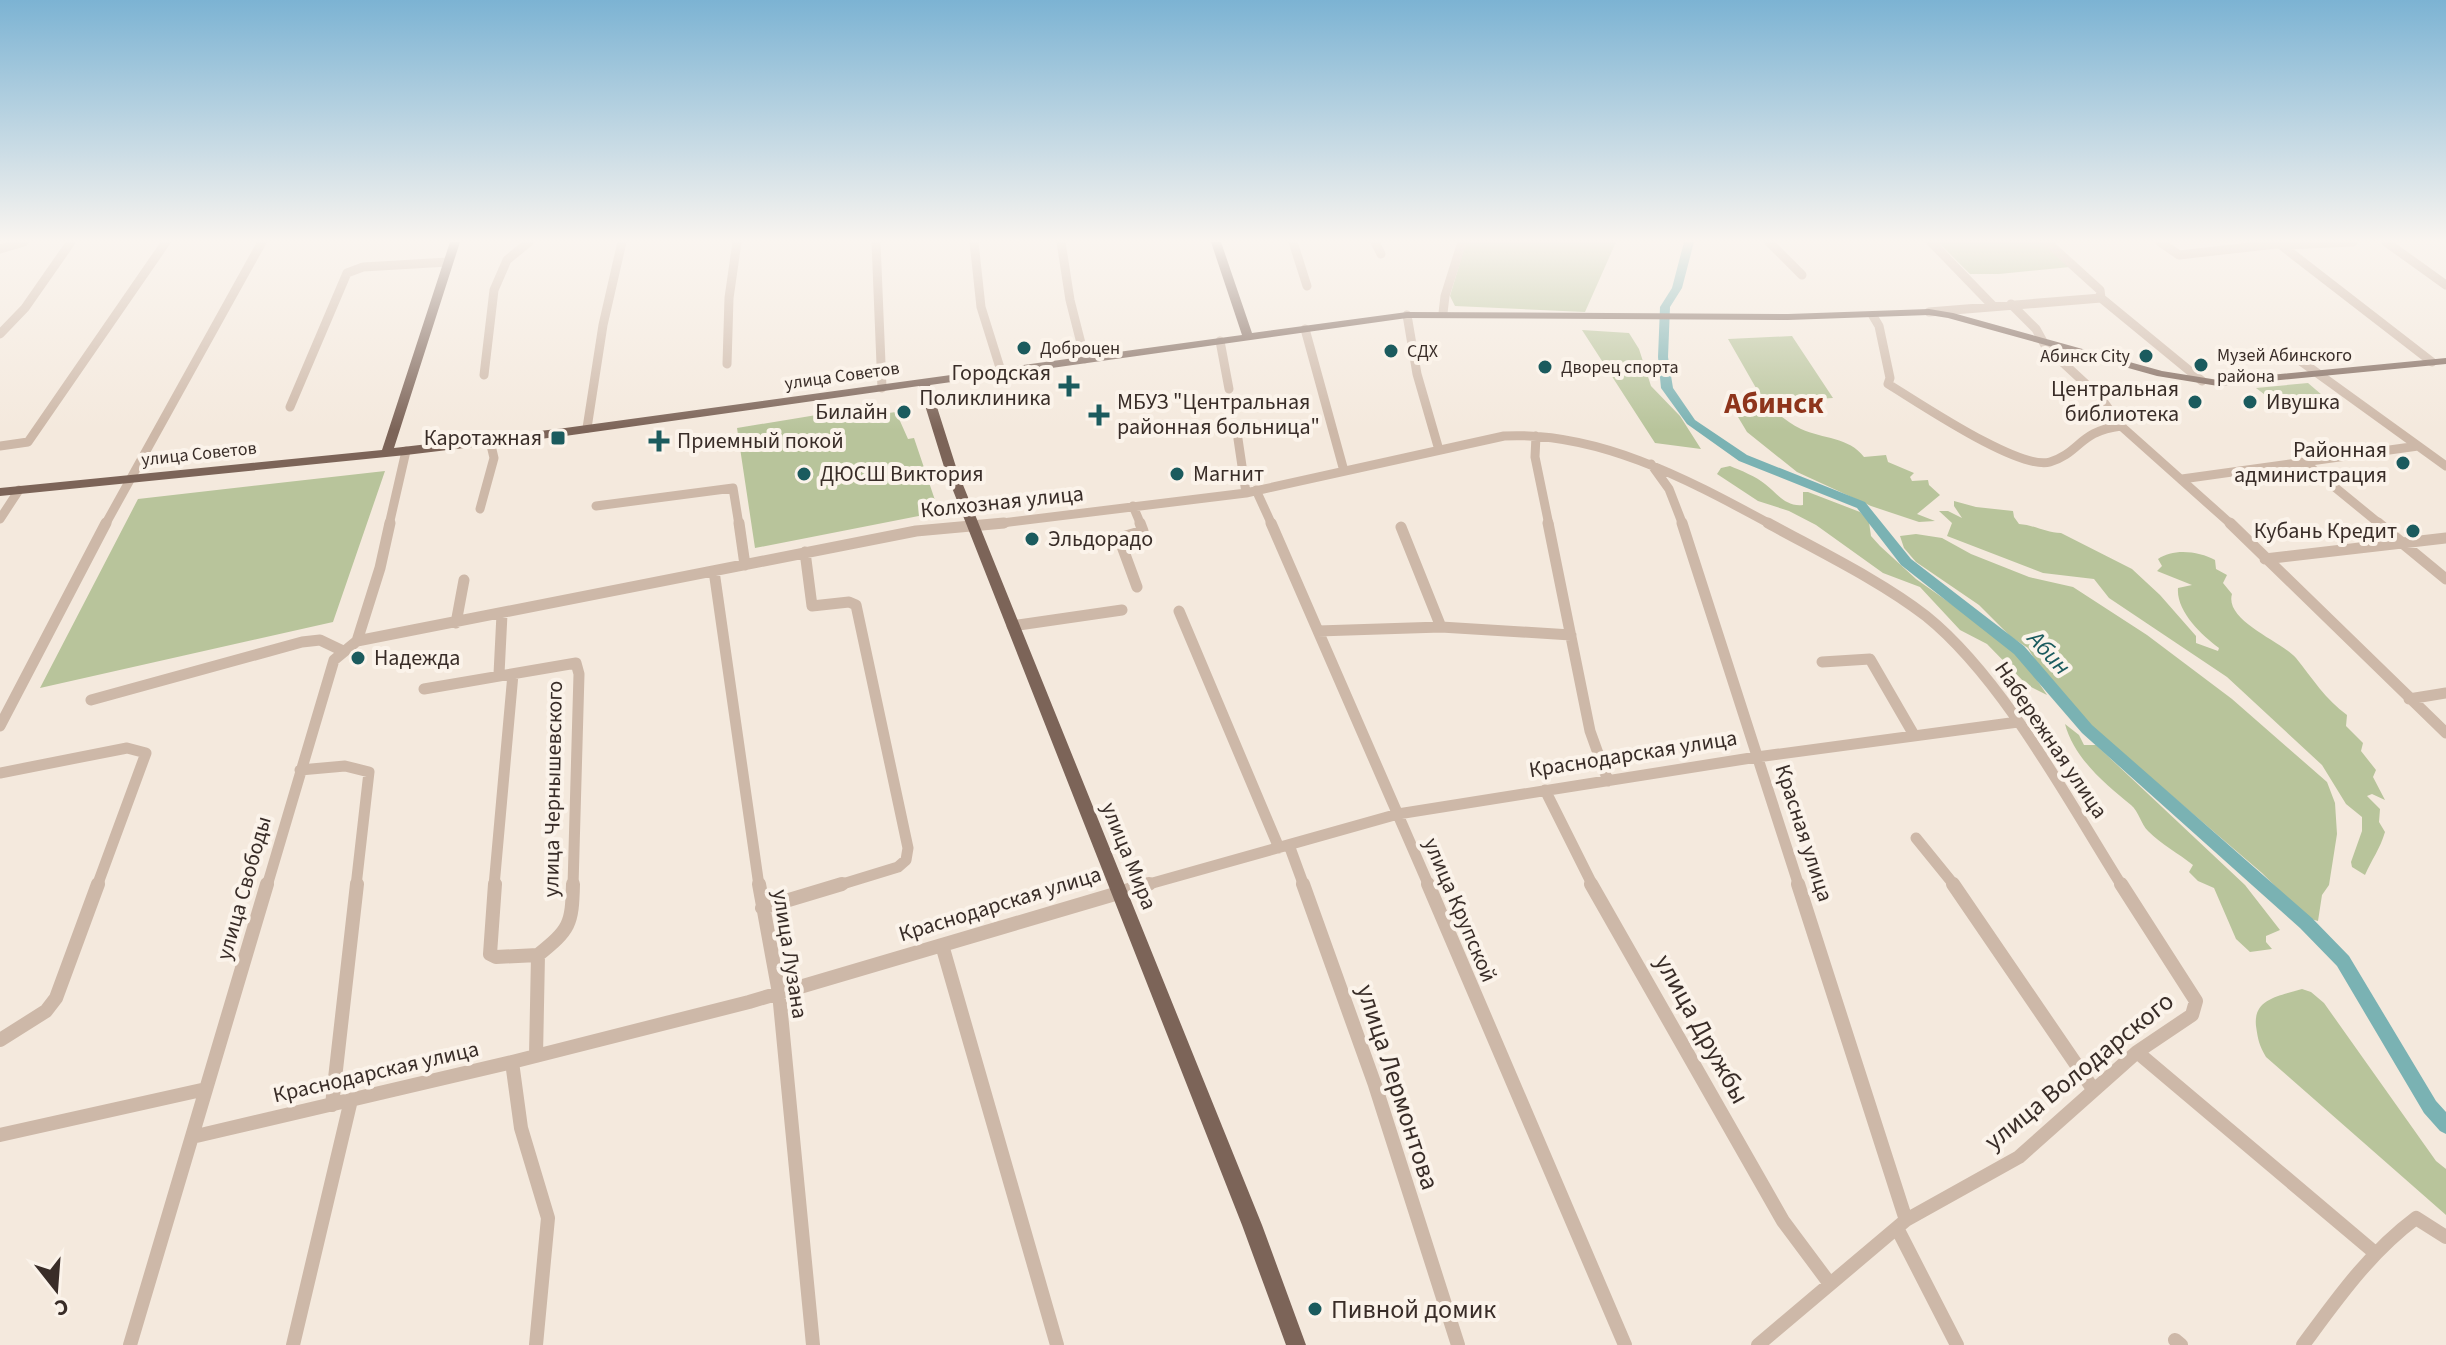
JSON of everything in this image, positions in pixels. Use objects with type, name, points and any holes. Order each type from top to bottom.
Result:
[{"type":"main road","points":[[387,453],[434,305]]},
{"type":"main road","points":[[1237,305],[1248,337]]},
{"type":"main road","name":"улица Советов","points":[[0,492],[490,441],[1407,315],[1443,313],[1873,316],[1929,312],[2141,369],[2218,383],[2446,361]]},
{"type":"main road","name":"улица Мира","points":[[924,383],[972,525],[1120,892],[1296,1345]]},
{"type":"street","points":[[0,334],[27,305]]},
{"type":"street","points":[[0,446],[28,442],[123,305]]},
{"type":"street","points":[[0,724],[228,305]]},
{"type":"street","points":[[290,407],[333,305]]},
{"type":"street","points":[[484,375],[492,305]]},
{"type":"street","points":[[587,428],[608,305]]},
{"type":"street","points":[[727,364],[729,305]]},
{"type":"street","points":[[879,305],[882,388]]},
{"type":"street","points":[[981,305],[1001,371]]},
{"type":"street","points":[[1071,305],[1085,359]]},
{"type":"street","points":[[1443,313],[1444,305]]},
{"type":"street","points":[[1929,312],[2004,305]]},
{"type":"street","points":[[2012,305],[2036,329],[2041,341],[2101,398],[2108,412],[2121,426],[2182,479],[2446,733]]},
{"type":"street","points":[[2109,305],[2202,381]]},
{"type":"street","points":[[2360,305],[2432,362]]},
{"type":"street","points":[[1407,315],[1417,374],[1439,450]]},
{"type":"street","points":[[1873,316],[1879,326],[1890,378],[1888,384],[1949,424],[2035,464],[2052,462],[2097,429],[2121,426]]},
{"type":"street","points":[[1305,329],[1344,471]]},
{"type":"street","points":[[1220,341],[1229,389]]},
{"type":"street","points":[[2288,352],[2446,466]]},
{"type":"street","name":"Колхозная улица","points":[[357,641],[916,531],[1251,492],[1504,436],[1536,436],[1651,464]]},
{"type":"street","points":[[1536,436],[1535,457],[1590,731],[1608,781]]},
{"type":"street","name":"улица Крупской","points":[[1238,439],[1251,492],[1318,631],[1625,1345]]},
{"type":"street","points":[[480,509],[494,458],[490,441]]},
{"type":"street","points":[[2182,479],[2418,446]]},
{"type":"street","points":[[357,641],[380,568],[406,451]]},
{"type":"street","points":[[2304,462],[2446,579]]},
{"type":"street","name":"Набережная улица","points":[[1651,464],[1685,478],[1834,559],[1925,616],[1961,650],[2018,722],[2196,1001]]},
{"type":"street","name":"Красная улица","points":[[1651,464],[1669,489],[1680,517],[1901,1224],[1957,1345]]},
{"type":"street","points":[[596,506],[733,488],[745,565]]},
{"type":"street","points":[[0,519],[19,490]]},
{"type":"street","points":[[1133,506],[1143,531],[1119,538],[1137,587]]},
{"type":"street","points":[[1401,527],[1441,627]]},
{"type":"street","points":[[2265,559],[2446,538]]},
{"type":"street","points":[[762,908],[898,867],[906,860],[908,848],[856,605],[849,602],[812,606],[805,552]]},
{"type":"street","name":"улица Лузана","points":[[714,571],[762,908],[779,993],[813,1345]]},
{"type":"street","points":[[456,623],[464,580]]},
{"type":"street","points":[[1012,626],[1122,610]]},
{"type":"street","name":"улица Лермонтова","points":[[1179,611],[1284,846],[1375,1085],[1458,1345]]},
{"type":"street","points":[[502,614],[506,674],[489,947],[490,954],[496,957],[538,955],[536,1056]]},
{"type":"street","points":[[1318,631],[1441,627],[1571,635]]},
{"type":"street","points":[[91,700],[131,693],[184,674],[302,642],[320,640],[343,651]]},
{"type":"street","name":"улица Свободы","points":[[130,1345],[334,660],[357,641]]},
{"type":"street","points":[[1822,662],[1870,659],[1914,735]]},
{"type":"street","name":"улица Чернышевского","points":[[424,689],[576,663],[579,674],[572,918],[561,936],[538,955]]},
{"type":"street","points":[[2409,699],[2446,693]]},
{"type":"street","name":"Краснодарская улица","points":[[192,1137],[512,1062],[779,993],[1398,814],[1757,757],[2018,722]]},
{"type":"street","points":[[0,773],[127,748],[146,753],[56,998],[46,1011],[0,1040]]},
{"type":"street","points":[[300,770],[363,767],[369,772],[332,1105]]},
{"type":"street","name":"улица Дружбы","points":[[1545,790],[1574,853],[1783,1221],[1830,1284]]},
{"type":"street","points":[[1916,838],[1959,891],[2093,1089]]},
{"type":"street","points":[[942,945],[1057,1345]]},
{"type":"street","name":"улица Володарского","points":[[1758,1345],[1901,1224],[2019,1157],[2137,1052],[2187,1020],[2196,1001]]},
{"type":"street","points":[[2137,1052],[2374,1252]]},
{"type":"street","points":[[512,1062],[521,1128],[548,1218],[536,1345]]},
{"type":"street","points":[[0,1135],[206,1089]]},
{"type":"street","points":[[293,1345],[351,1100]]},
{"type":"street","points":[[2303,1345],[2374,1252],[2416,1218],[2446,1237]]},
{"type":"green space","points":[[1454,305],[1588,305],[1585,312]]},
{"type":"green space","points":[[1582,330],[1629,333],[1639,349],[1651,386],[1680,416],[1701,449],[1655,443]]},
{"type":"green space","points":[[1792,336],[1833,398],[1764,402],[1728,339]]},
{"type":"green space","points":[[2308,383],[2329,401],[2281,407],[2256,388]]},
{"type":"green space","points":[[1751,404],[1771,410],[1801,429],[1843,442],[1864,457],[1886,455],[1888,462],[1914,473],[1910,477],[1912,481],[1928,480],[1940,495],[1917,514],[1935,521],[1919,522],[1871,506],[1797,472],[1747,432],[1738,417],[1726,406]]},
{"type":"green space","points":[[877,405],[881,414],[896,412],[908,439],[914,438],[939,512],[755,548],[737,428]]},
{"type":"green space","points":[[1730,466],[1758,479],[1791,504],[1803,505],[1803,492],[1808,492],[1860,512],[1869,522],[1871,536],[1880,546],[1916,579],[1998,637],[2026,664],[2047,695],[2027,685],[1987,644],[1960,630],[1920,587],[1883,573],[1816,525],[1789,511],[1758,501],[1717,474],[1721,468]]},
{"type":"green space","points":[[385,471],[333,622],[40,688],[138,499]]},
{"type":"green space","points":[[1954,501],[2013,511],[2019,524],[2061,533],[2132,569],[2196,636],[2196,643],[2218,651],[2219,648],[2198,629],[2181,605],[2178,588],[2192,585],[2157,571],[2162,566],[2158,559],[2171,553],[2201,554],[2215,560],[2216,569],[2227,575],[2223,583],[2232,594],[2232,604],[2237,613],[2296,658],[2326,696],[2347,715],[2346,726],[2363,743],[2361,751],[2376,770],[2373,777],[2385,800],[2372,794],[2367,796],[2380,809],[2379,822],[2385,832],[2365,875],[2352,867],[2351,862],[2362,831],[2362,817],[2346,804],[2322,765],[2227,677],[2109,598],[2094,579],[2043,573],[1947,536],[1952,523],[1939,511],[1948,511],[1962,518]]},
{"type":"green space","points":[[1916,534],[1942,538],[1971,554],[2029,577],[2073,587],[2147,635],[2232,699],[2327,782],[2335,803],[2337,834],[2329,885],[2322,895],[2318,921],[2307,918],[2262,873],[2095,730],[2049,684],[2028,648],[2011,637],[1979,605],[1916,562],[1904,548],[1900,536]]},
{"type":"green space","points":[[2065,724],[2079,735],[2084,745],[2096,745],[2245,885],[2280,930],[2266,936],[2266,942],[2272,949],[2250,952],[2236,939],[2214,888],[2198,881],[2189,872],[2193,865],[2148,831],[2134,808],[2083,759]]},
{"type":"green space","points":[[2302,989],[2324,1003],[2436,1161],[2446,1169],[2446,1215],[2266,1057],[2257,1031],[2259,1009],[2277,996]]},
{"type":"waterway","name":"Абин","points":[[1666,305],[1663,357],[1667,388],[1691,422],[1743,458],[1861,505],[1906,562],[2019,650],[2087,729],[2306,923],[2343,961],[2430,1107],[2446,1125]]},
{"type":"place","name":"Доброцен","points":[[1024,348]]},
{"type":"place","name":"СДХ","points":[[1391,351]]},
{"type":"place","name":"Абинск City","points":[[2146,356]]},
{"type":"place","name":"Музей Абинского района","points":[[2201,365]]},
{"type":"place","name":"Дворец спорта","points":[[1545,367]]},
{"type":"place","name":"Городская Поликлиника","points":[[1069,386]]},
{"type":"place","name":"Центральная библиотека","points":[[2195,402]]},
{"type":"place","name":"Ивушка","points":[[2250,402]]},
{"type":"place","name":"Билайн","points":[[904,412]]},
{"type":"place","name":"МБУЗ \"Центральная районная больница\"","points":[[1099,415]]},
{"type":"place","name":"Каротажная","points":[[558,438]]},
{"type":"place","name":"Приемный покой","points":[[659,441]]},
{"type":"place","name":"Районная администрация","points":[[2403,463]]},
{"type":"place","name":"ДЮСШ Виктория","points":[[804,474]]},
{"type":"place","name":"Магнит","points":[[1177,474]]},
{"type":"place","name":"Кубань Кредит","points":[[2413,531]]},
{"type":"place","name":"Эльдорадо","points":[[1032,539]]},
{"type":"place","name":"Надежда","points":[[358,658]]},
{"type":"place","name":"Пивной домик","points":[[1315,1309]]},
{"type":"district","name":"Абинск","points":[[1774,403]]}]
